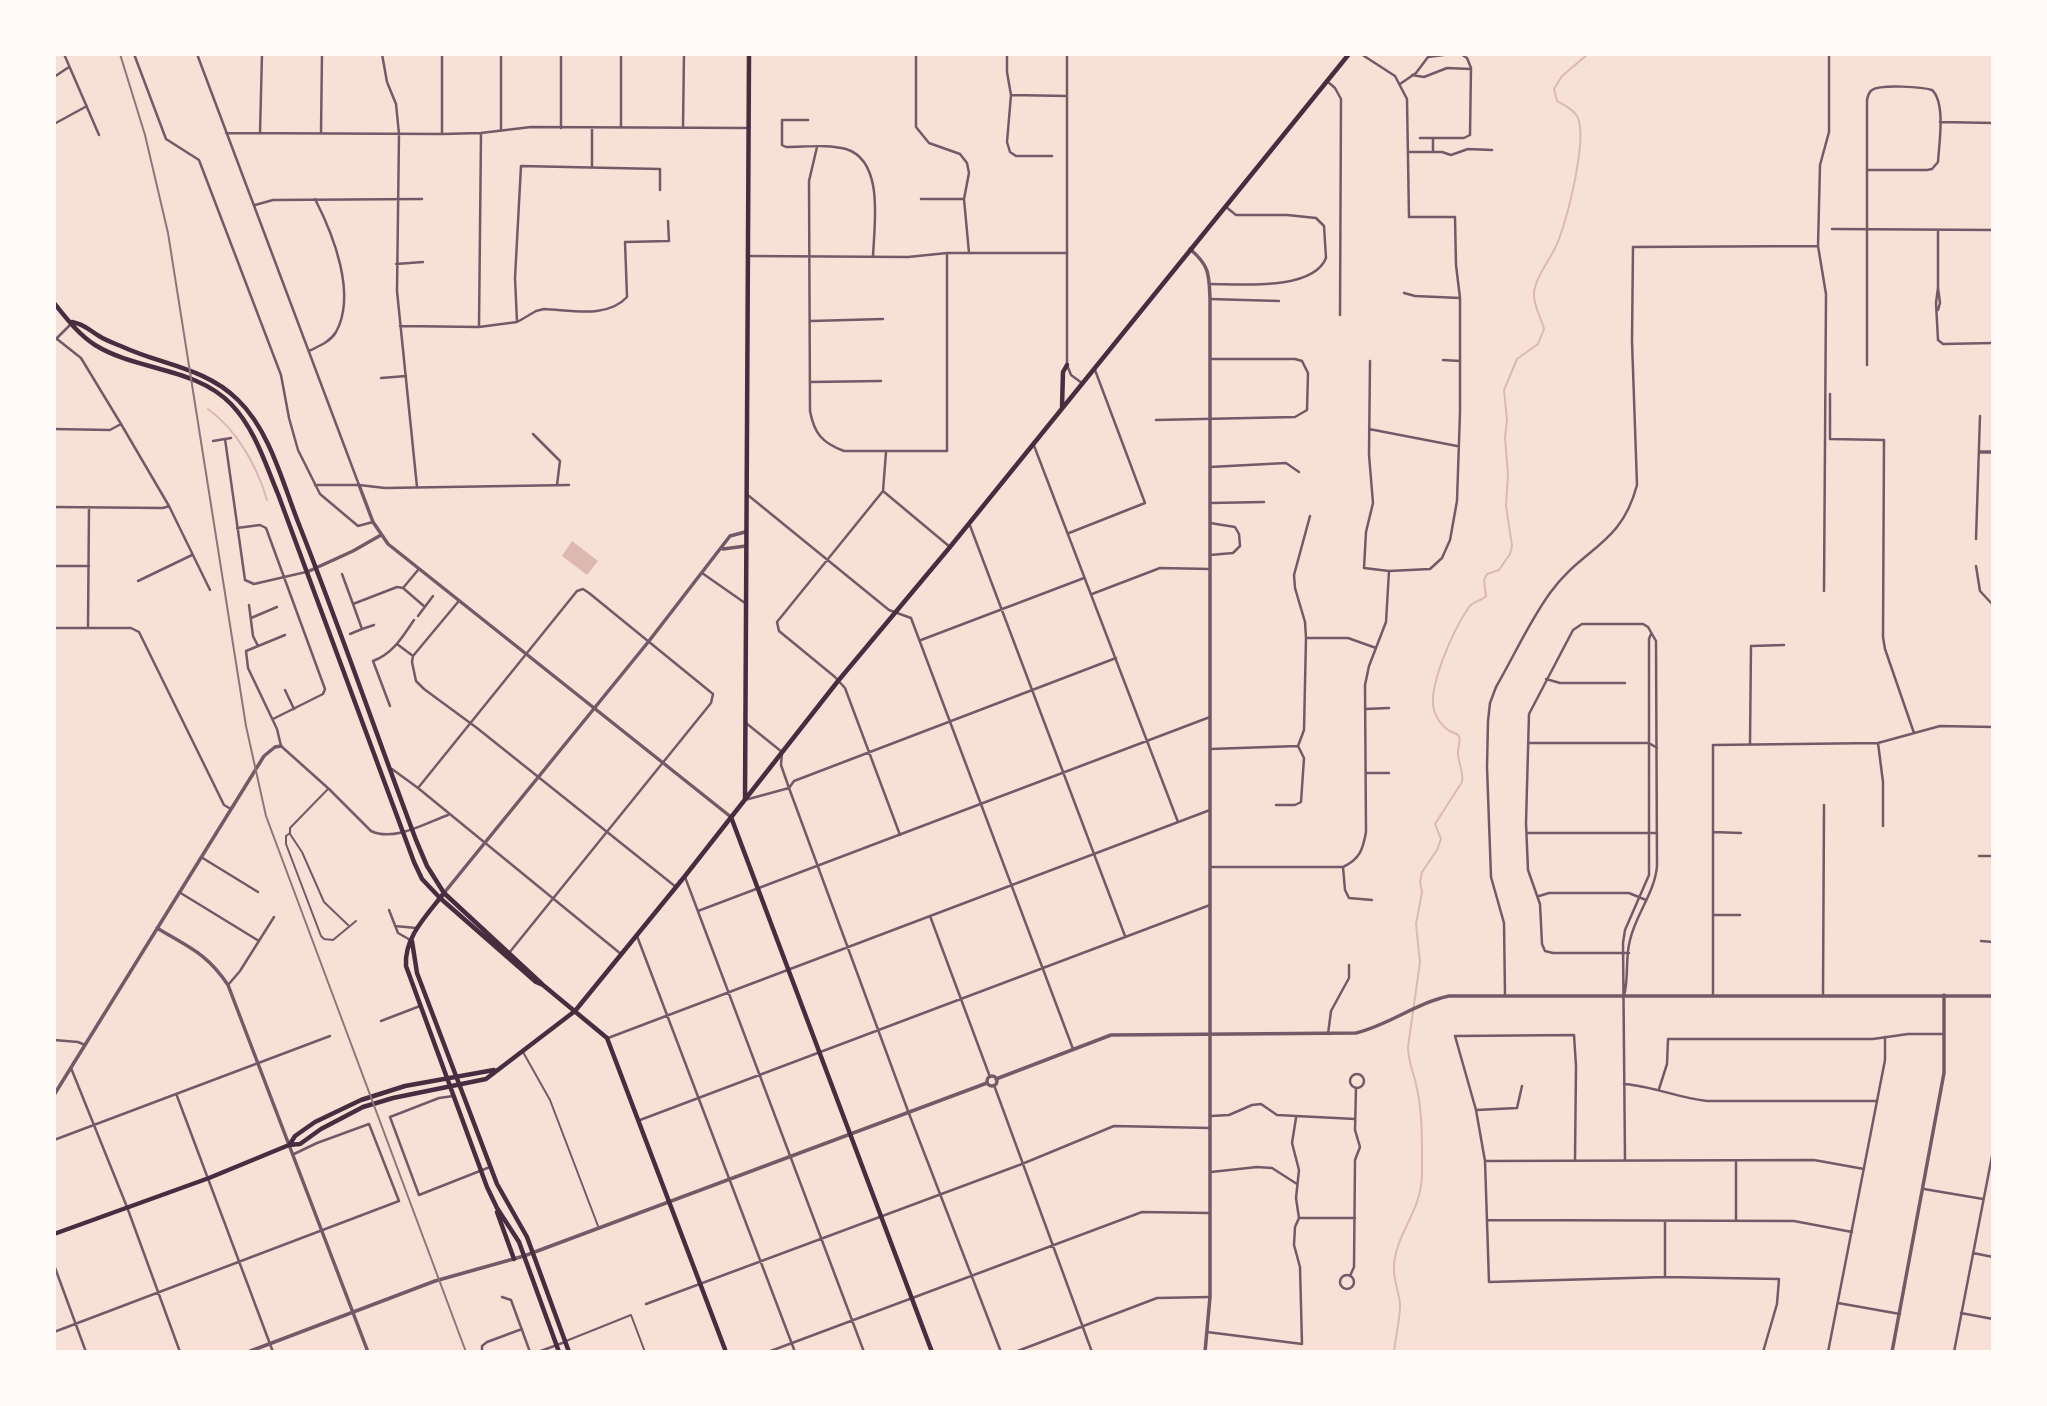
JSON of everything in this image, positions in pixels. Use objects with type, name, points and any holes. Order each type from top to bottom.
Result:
[{"type":"main road","points":[[745,800],[749,54]]},
{"type":"main road","points":[[54,1234],[209,1178],[289,1145],[300,1144],[321,1129],[363,1107],[393,1098],[486,1079],[575,1010],[685,876],[838,681],[950,547],[1349,54]]},
{"type":"main road","points":[[54,303],[81,335],[97,346],[208,387],[231,404],[252,432],[422,879],[536,982],[575,1010],[607,1038],[726,1352]]},
{"type":"main road","points":[[72,322],[83,324],[101,338],[127,349],[208,378],[237,399],[259,426],[316,568],[412,828],[442,896]]},
{"type":"main road","points":[[1062,408],[1063,372],[1067,365]]},
{"type":"main road","points":[[731,817],[932,1352]]},
{"type":"main road","points":[[442,896],[406,947],[405,966],[514,1259]]},
{"type":"main road","points":[[411,941],[417,973],[490,1167],[500,1193],[523,1229],[533,1252],[569,1352]]},
{"type":"main road","points":[[289,1145],[295,1136],[316,1122],[361,1100],[405,1086],[495,1070]]},
{"type":"main road","points":[[493,1201],[524,1256],[559,1352]]},
{"type":"street","points":[[64,54],[99,135]]},
{"type":"street","points":[[134,54],[166,139],[199,160],[281,375],[298,450],[315,485],[321,495],[358,526],[373,522]]},
{"type":"street","points":[[197,54],[373,522],[387,544],[731,817]]},
{"type":"street","points":[[260,133],[262,54]]},
{"type":"street","points":[[321,133],[322,54]]},
{"type":"street","points":[[382,54],[387,82],[396,104],[399,134],[396,264],[417,487]]},
{"type":"street","points":[[442,54],[442,134]]},
{"type":"street","points":[[501,54],[501,130]]},
{"type":"street","points":[[561,54],[561,128]]},
{"type":"street","points":[[621,54],[621,127]]},
{"type":"street","points":[[683,127],[684,54]]},
{"type":"street","points":[[916,54],[916,127],[923,139],[929,143],[960,153],[969,173],[964,199],[968,219],[969,253]]},
{"type":"street","points":[[1007,54],[1011,96],[1007,142],[1010,152],[1016,156],[1052,156]]},
{"type":"street","points":[[1067,54],[1067,365],[1071,375],[1082,383]]},
{"type":"street","points":[[1361,54],[1395,76],[1407,99],[1409,218],[1455,217],[1460,298],[1455,520],[1442,558],[1430,569],[1389,571],[1364,568],[1366,532],[1373,503],[1368,429],[1370,361]]},
{"type":"street","points":[[1400,84],[1428,57],[1451,54]]},
{"type":"street","points":[[1420,138],[1464,138],[1470,135],[1471,69],[1469,61],[1461,54]]},
{"type":"street","points":[[1824,590],[1826,294],[1818,246],[1820,166],[1829,132],[1829,54]]},
{"type":"street","points":[[54,77],[70,67]]},
{"type":"street","points":[[1412,75],[1424,77],[1447,68],[1471,69]]},
{"type":"street","points":[[1327,81],[1341,99],[1340,315]]},
{"type":"street","points":[[1867,170],[1932,169],[1938,162],[1939,101],[1933,90],[1871,90],[1867,100],[1867,170],[1867,365]]},
{"type":"street","points":[[1011,96],[1067,96]]},
{"type":"street","points":[[54,124],[87,106]]},
{"type":"street","points":[[808,120],[782,120],[782,145],[849,150],[862,160],[873,178],[873,257]]},
{"type":"street","points":[[1940,122],[1993,122]]},
{"type":"street","points":[[226,133],[481,134],[531,127],[748,128]]},
{"type":"street","points":[[592,127],[592,166]]},
{"type":"street","points":[[479,327],[481,134]]},
{"type":"street","points":[[1433,138],[1433,152]]},
{"type":"street","points":[[817,147],[810,181],[810,411],[813,426],[825,443],[844,451],[947,451],[947,253]]},
{"type":"street","points":[[1408,152],[1451,155],[1468,149],[1492,150]]},
{"type":"street","points":[[517,322],[515,278],[521,166],[660,169],[660,190]]},
{"type":"street","points":[[254,205],[273,200],[422,198]]},
{"type":"street","points":[[309,351],[324,344],[336,332],[344,301],[340,261],[315,199]]},
{"type":"street","points":[[921,199],[964,199]]},
{"type":"street","points":[[1210,284],[1281,283],[1316,272],[1326,258],[1324,226],[1316,218],[1236,215],[1224,206]]},
{"type":"street","points":[[400,326],[506,325],[544,309],[599,311],[619,306],[627,297],[625,242],[669,241],[668,221]]},
{"type":"street","points":[[1832,229],[1993,230]]},
{"type":"street","points":[[1938,230],[1937,338],[1943,344],[1993,343]]},
{"type":"street","points":[[1505,995],[1504,923],[1491,877],[1487,740],[1490,703],[1496,687],[1549,594],[1568,571],[1613,535],[1632,502],[1637,485],[1632,341],[1633,247],[1818,246]]},
{"type":"street","points":[[1190,249],[1202,259],[1209,272],[1210,284],[1211,1116],[1210,1297],[1205,1352]]},
{"type":"street","points":[[748,256],[873,257],[947,253],[1066,253]]},
{"type":"street","points":[[396,264],[423,262]]},
{"type":"street","points":[[1404,293],[1460,298]]},
{"type":"street","points":[[1210,299],[1279,301]]},
{"type":"street","points":[[811,321],[883,319]]},
{"type":"street","points":[[72,322],[56,340],[81,358],[169,506],[210,590]]},
{"type":"street","points":[[1156,420],[1295,416],[1307,410],[1308,373],[1302,361],[1210,359]]},
{"type":"street","points":[[1443,360],[1460,361]]},
{"type":"street","points":[[1069,533],[1145,503],[1094,368]]},
{"type":"street","points":[[381,378],[406,376]]},
{"type":"street","points":[[810,382],[881,381]]},
{"type":"street","points":[[1830,394],[1830,439],[1884,440],[1883,637],[1914,733]]},
{"type":"street","points":[[1976,539],[1980,416]]},
{"type":"street","points":[[54,429],[110,430],[121,424]]},
{"type":"street","points":[[1368,429],[1457,446]]},
{"type":"street","points":[[533,434],[560,461],[556,485]]},
{"type":"street","points":[[213,441],[231,438]]},
{"type":"street","points":[[225,439],[245,580],[248,583],[307,572],[381,535]]},
{"type":"street","points":[[1033,442],[1178,822]]},
{"type":"street","points":[[886,452],[883,491],[777,622],[779,631],[845,688],[900,835]]},
{"type":"street","points":[[1980,452],[1993,452]]},
{"type":"street","points":[[1210,467],[1286,463],[1299,472]]},
{"type":"street","points":[[315,485],[569,485]]},
{"type":"street","points":[[883,491],[950,547]]},
{"type":"street","points":[[746,494],[890,610],[911,618],[1073,1049]]},
{"type":"street","points":[[1210,503],[1264,502]]},
{"type":"street","points":[[54,507],[169,506]]},
{"type":"street","points":[[88,628],[89,508]]},
{"type":"street","points":[[1276,804],[1295,805],[1301,802],[1304,758],[1298,746],[1304,730],[1306,638],[1294,575],[1310,516]]},
{"type":"street","points":[[969,522],[1125,936]]},
{"type":"street","points":[[1210,523],[1236,527],[1240,546],[1233,553],[1210,555]]},
{"type":"street","points":[[237,528],[260,525],[266,528],[325,689],[323,694],[272,719]]},
{"type":"street","points":[[442,896],[730,536],[746,532]]},
{"type":"street","points":[[721,549],[746,546]]},
{"type":"street","points":[[138,581],[193,555]]},
{"type":"street","points":[[54,566],[89,566]]},
{"type":"street","points":[[1976,566],[1980,591],[1993,605]]},
{"type":"street","points":[[1092,594],[1160,568],[1211,569]]},
{"type":"street","points":[[403,589],[418,569]]},
{"type":"street","points":[[1210,867],[1343,867],[1353,862],[1363,851],[1366,832],[1365,685],[1385,622],[1389,571]]},
{"type":"street","points":[[702,573],[745,603]]},
{"type":"street","points":[[342,574],[362,629]]},
{"type":"street","points":[[920,640],[1085,577]]},
{"type":"street","points":[[353,604],[397,587],[425,607]]},
{"type":"street","points":[[418,788],[577,591],[583,589],[713,694],[710,703],[508,954]]},
{"type":"street","points":[[418,616],[433,596]]},
{"type":"street","points":[[458,602],[413,656],[416,681],[676,887]]},
{"type":"street","points":[[249,606],[258,646]]},
{"type":"street","points":[[251,618],[277,607]]},
{"type":"street","points":[[390,706],[373,661],[397,645],[414,620]]},
{"type":"street","points":[[1624,996],[1633,928],[1657,874],[1656,641],[1648,627],[1638,623],[1577,625],[1530,709],[1528,870],[1540,904],[1542,944],[1545,951],[1629,953]]},
{"type":"street","points":[[350,634],[374,625]]},
{"type":"street","points":[[54,628],[136,629],[224,805],[231,809]]},
{"type":"street","points":[[1625,1160],[1623,953],[1625,930],[1649,876],[1649,639],[1652,632]]},
{"type":"street","points":[[285,635],[246,651],[247,668],[272,719],[281,746],[371,831],[382,835],[402,831],[448,815]]},
{"type":"street","points":[[1306,638],[1348,638],[1376,648]]},
{"type":"street","points":[[397,645],[413,656]]},
{"type":"street","points":[[1750,744],[1751,646],[1784,645]]},
{"type":"street","points":[[745,800],[789,788],[794,782],[869,752],[1116,658]]},
{"type":"street","points":[[1546,679],[1560,683],[1625,683]]},
{"type":"street","points":[[285,690],[293,709]]},
{"type":"street","points":[[1365,709],[1389,708]]},
{"type":"street","points":[[698,911],[1210,717]]},
{"type":"street","points":[[745,723],[782,752],[781,767],[908,1111],[1001,1352]]},
{"type":"street","points":[[1713,995],[1713,745],[1878,743],[1940,726],[1993,727]]},
{"type":"street","points":[[1528,743],[1649,743],[1657,748]]},
{"type":"street","points":[[1878,743],[1883,782],[1883,826]]},
{"type":"street","points":[[54,1095],[264,756],[275,747],[281,746]]},
{"type":"street","points":[[1210,749],[1298,746]]},
{"type":"street","points":[[389,768],[418,788],[621,955]]},
{"type":"street","points":[[1366,774],[1390,773]]},
{"type":"street","points":[[1823,995],[1824,805]]},
{"type":"street","points":[[607,1038],[1210,810]]},
{"type":"street","points":[[1713,832],[1741,833]]},
{"type":"street","points":[[1528,833],[1657,833]]},
{"type":"street","points":[[1979,856],[1993,856]]},
{"type":"street","points":[[201,857],[258,892]]},
{"type":"street","points":[[1343,867],[1345,890],[1349,898],[1371,900]]},
{"type":"street","points":[[685,876],[863,1352]]},
{"type":"street","points":[[179,892],[259,941]]},
{"type":"street","points":[[1537,896],[1549,893],[1629,893],[1646,900]]},
{"type":"street","points":[[638,1120],[1210,905]]},
{"type":"street","points":[[389,910],[401,936],[411,941]]},
{"type":"street","points":[[1713,915],[1740,915]]},
{"type":"street","points":[[228,985],[240,971],[274,916]]},
{"type":"street","points":[[930,916],[990,1077],[987,1083]]},
{"type":"street","points":[[395,926],[417,928]]},
{"type":"street","points":[[157,928],[206,957],[228,985],[368,1352]]},
{"type":"street","points":[[636,935],[641,940],[795,1352]]},
{"type":"street","points":[[1981,941],[1993,942]]},
{"type":"street","points":[[1328,1034],[1331,1011],[1349,978],[1349,965]]},
{"type":"street","points":[[1892,1352],[1944,1073],[1944,995]]},
{"type":"street","points":[[990,1077],[996,1079],[1111,1035],[1356,1033],[1449,996],[1993,996]]},
{"type":"street","points":[[381,1021],[420,1006]]},
{"type":"street","points":[[1660,1089],[1667,1064],[1668,1039],[1873,1039],[1908,1034],[1945,1034]]},
{"type":"street","points":[[1575,1160],[1574,1035],[1455,1036],[1476,1110],[1485,1161],[1489,1282],[1665,1277],[1779,1279],[1777,1304],[1763,1352]]},
{"type":"street","points":[[54,1140],[330,1036]]},
{"type":"street","points":[[1828,1352],[1885,1060],[1885,1037]]},
{"type":"street","points":[[54,1040],[85,1045]]},
{"type":"street","points":[[71,1068],[127,1207],[180,1352]]},
{"type":"street","points":[[1357,1074],[1363,1077],[1363,1083],[1356,1088],[1350,1085],[1350,1079],[1357,1074]]},
{"type":"street","points":[[996,1079],[994,1085],[1092,1352]]},
{"type":"street","points":[[248,1352],[439,1280],[524,1256],[849,1132],[987,1083],[994,1085]]},
{"type":"street","points":[[1624,1084],[1660,1089],[1689,1099],[1707,1101],[1877,1101]]},
{"type":"street","points":[[1476,1110],[1517,1108],[1522,1086]]},
{"type":"street","points":[[1350,1276],[1354,1267],[1355,1160],[1360,1147],[1355,1130],[1356,1088]]},
{"type":"street","points":[[177,1095],[273,1352]]},
{"type":"street","points":[[453,1096],[439,1097],[390,1117],[419,1195],[490,1167]]},
{"type":"street","points":[[1211,1116],[1229,1115],[1256,1104],[1268,1107],[1277,1115],[1296,1118],[1355,1119]]},
{"type":"street","points":[[1208,1332],[1301,1344],[1300,1267],[1294,1245],[1298,1218],[1299,1170],[1292,1143],[1296,1118]]},
{"type":"street","points":[[54,1332],[399,1201],[369,1124],[294,1154]]},
{"type":"street","points":[[646,1304],[1022,1164],[1114,1126],[1210,1128]]},
{"type":"street","points":[[1954,1352],[1993,1151]]},
{"type":"street","points":[[1736,1160],[1736,1221]]},
{"type":"street","points":[[1485,1161],[1814,1160],[1864,1169]]},
{"type":"street","points":[[1210,1172],[1272,1168],[1297,1184]]},
{"type":"street","points":[[1924,1189],[1983,1199]]},
{"type":"street","points":[[768,1352],[1142,1212],[1209,1213]]},
{"type":"street","points":[[1298,1218],[1356,1218]]},
{"type":"street","points":[[1487,1220],[1794,1221],[1852,1232]]},
{"type":"street","points":[[1665,1222],[1665,1277]]},
{"type":"street","points":[[1973,1253],[1993,1257]]},
{"type":"street","points":[[54,1265],[86,1352]]},
{"type":"street","points":[[502,1297],[511,1300],[530,1352]]},
{"type":"street","points":[[1015,1352],[1157,1298],[1210,1297]]},
{"type":"street","points":[[1838,1303],[1900,1314]]},
{"type":"street","points":[[1961,1313],[1993,1319]]},
{"type":"street","points":[[482,1352],[482,1346],[487,1342],[522,1329]]},
{"type":"street","points":[[538,1352],[565,1342]]},
{"type":"lane","points":[[329,789],[290,828],[286,844],[321,936],[333,940],[356,921]]},
{"type":"lane","points":[[290,833],[302,852],[324,902],[349,926]]},
{"type":"lane","points":[[523,1052],[550,1100],[598,1227]]},
{"type":"lane","points":[[54,1085],[61,1085]]},
{"type":"lane","points":[[565,1342],[569,1338],[631,1315],[645,1352]]},
{"type":"shaded area","points":[[572,541],[598,561],[587,575],[562,556]]},
{"type":"waterway","points":[[1394,1352],[1400,1304],[1394,1272],[1395,1255],[1417,1201],[1422,1175],[1420,1106],[1408,1047],[1420,962],[1416,924],[1422,892],[1420,882],[1422,872],[1441,839],[1435,824],[1462,782],[1458,755],[1459,737],[1446,728],[1436,715],[1434,690],[1443,659],[1463,616],[1471,605],[1486,596],[1484,580],[1487,574],[1499,570],[1512,546],[1506,506],[1508,474],[1504,390],[1517,359],[1538,344],[1544,329],[1535,302],[1535,286],[1559,239],[1578,160],[1580,129],[1577,115],[1557,101],[1554,89],[1562,76],[1588,54]]},
{"type":"waterway","points":[[208,409],[228,427],[245,450],[258,474],[267,500]]},
{"type":"railway","points":[[120,54],[145,135],[168,233],[246,726],[266,816],[466,1352]]}]
